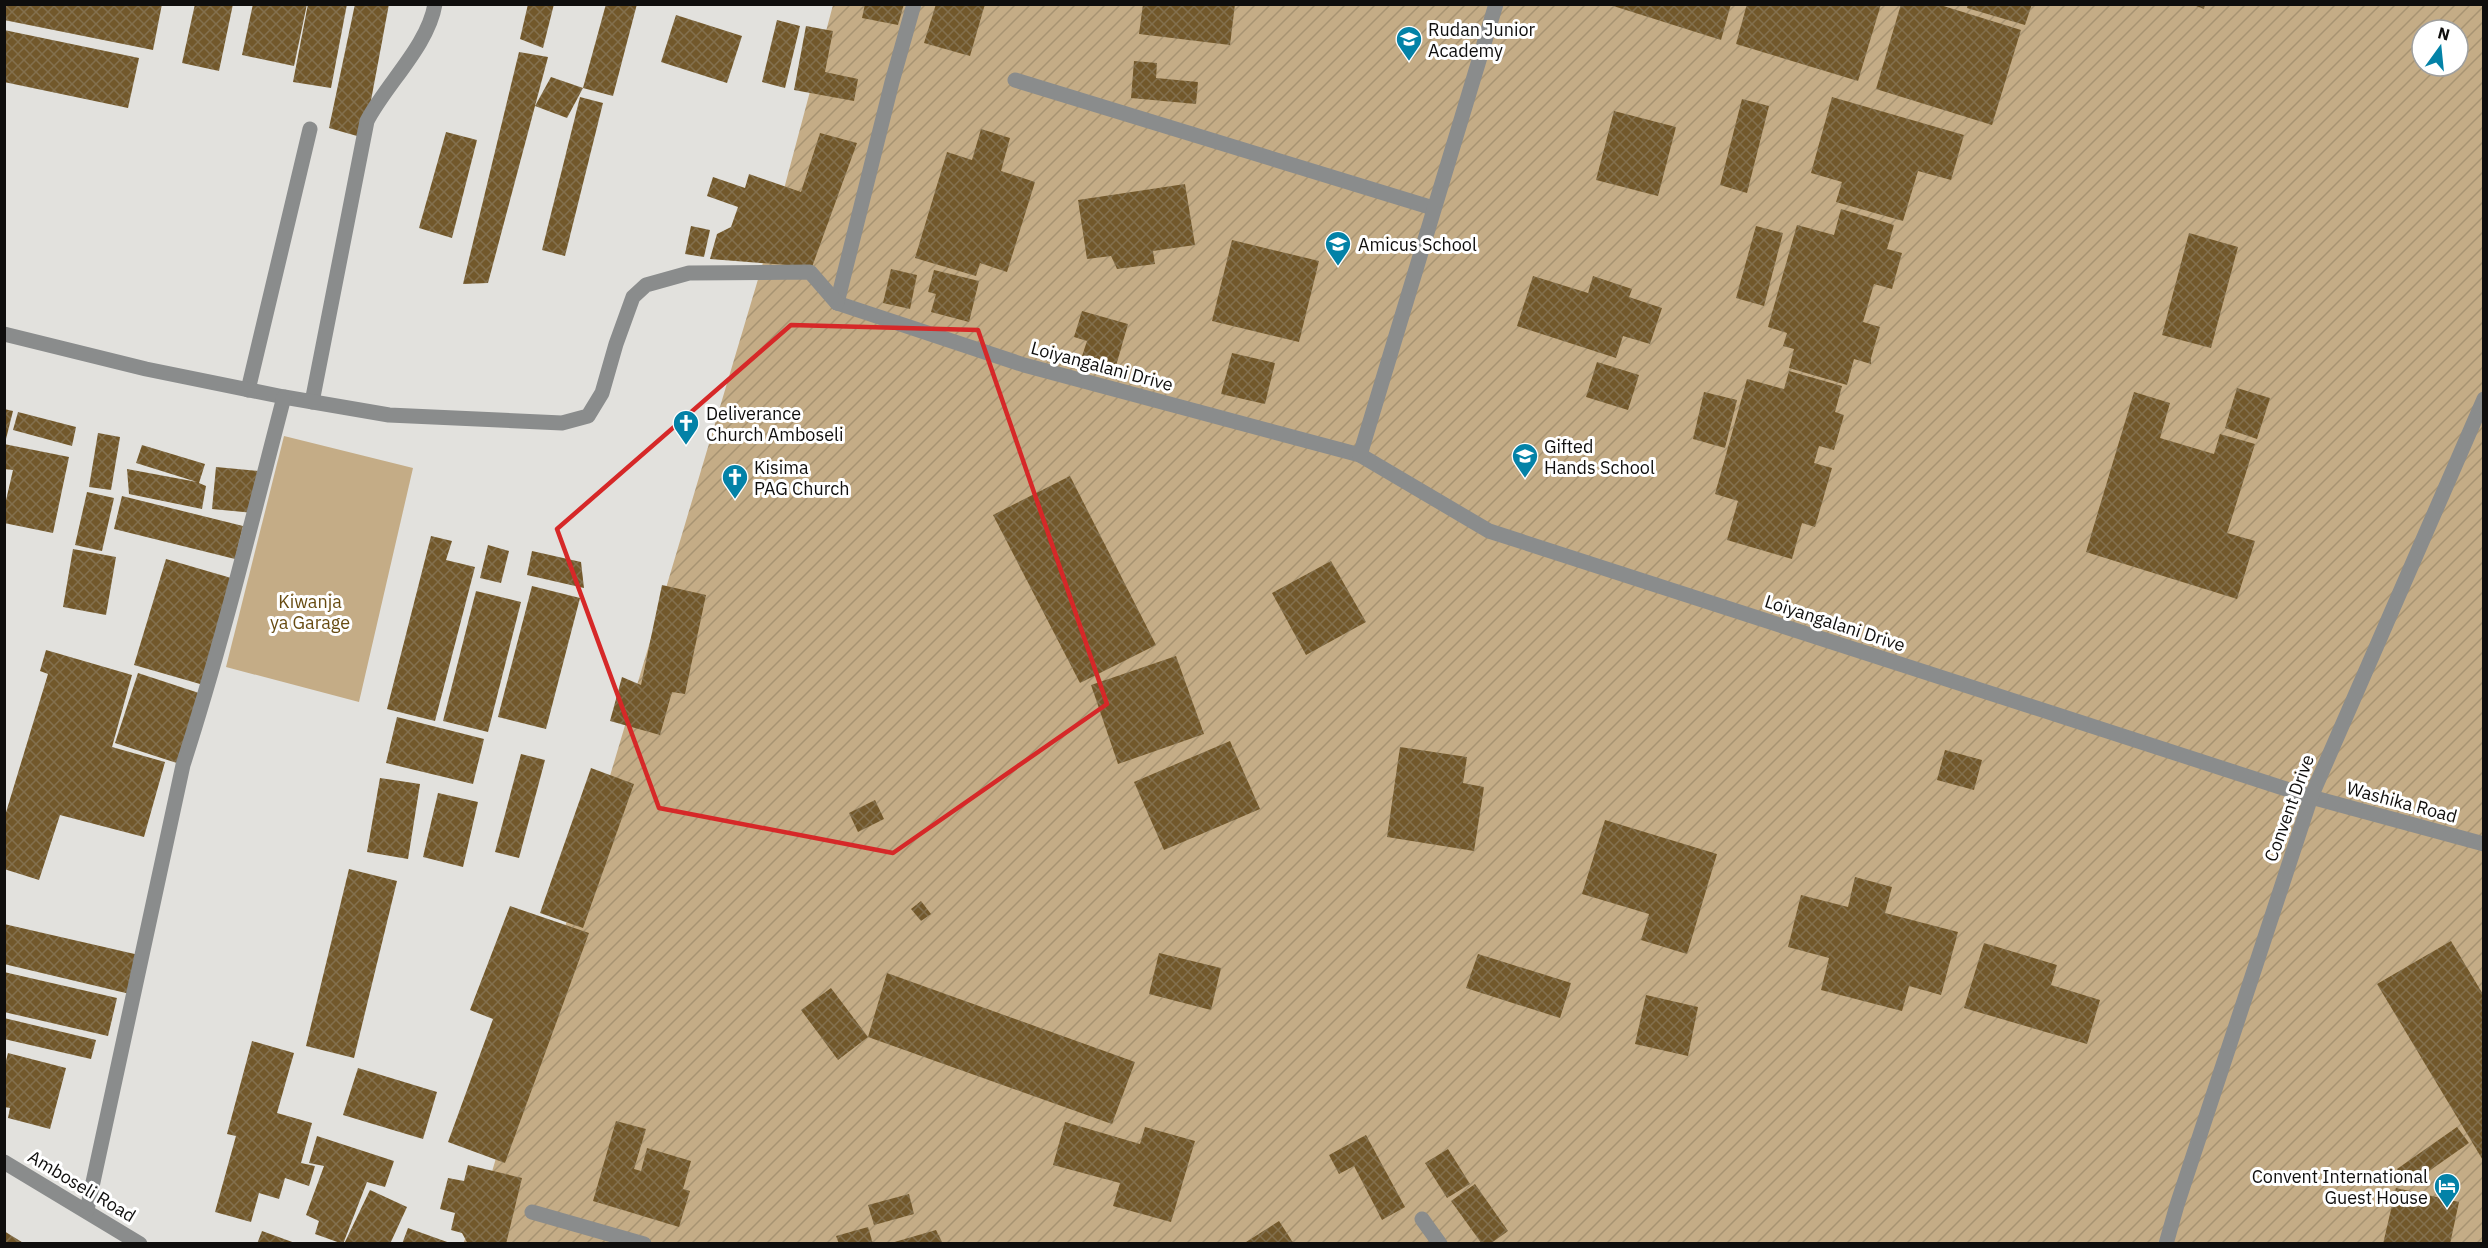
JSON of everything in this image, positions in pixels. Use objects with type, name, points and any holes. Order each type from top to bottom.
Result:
[{"type":"street","points":[[312,402],[367,121],[376,103],[420,42],[433,15],[435,4]]},
{"type":"street","points":[[837,303],[914,4]]},
{"type":"street","points":[[1360,455],[1496,4]]},
{"type":"street","points":[[1015,80],[1433,208]]},
{"type":"street","points":[[248,390],[310,129]]},
{"type":"street","points":[[4,334],[146,369],[284,397],[389,415],[562,423],[588,416],[602,393],[633,297],[646,285],[689,273],[810,272],[837,303]]},
{"type":"street","name":"Loiyangalani Drive","points":[[837,303],[1024,365],[1360,455],[1489,531],[2311,797]]},
{"type":"street","points":[[87,1210],[183,765],[238,580],[284,397]]},
{"type":"street","name":"Convent Drive","points":[[2166,1244],[2176,1205],[2311,797],[2484,399]]},
{"type":"street","name":"Washika Road","points":[[2311,797],[2484,844]]},
{"type":"street","name":"Amboseli Road","points":[[4,1162],[140,1244]]},
{"type":"street","points":[[532,1212],[644,1244]]},
{"type":"street","points":[[1422,1219],[1440,1244]]},
{"type":"highlighted area","points":[[791,325],[978,330],[1107,704],[893,853],[659,808],[557,529]]},
{"type":"green space","points":[[833,5],[2483,5],[2483,1243],[463,1244],[491,1175],[776,219]]},
{"type":"green space","name":"Kiwanja ya Garage","points":[[284,436],[413,468],[359,702],[226,667]]},
{"type":"building","points":[[4,4],[162,4],[153,50],[4,20]]},
{"type":"building","points":[[195,4],[233,4],[219,71],[182,63]]},
{"type":"building","points":[[253,4],[307,4],[294,66],[242,55]]},
{"type":"building","points":[[308,4],[347,4],[331,88],[293,82]]},
{"type":"building","points":[[355,4],[389,4],[364,138],[329,128]]},
{"type":"building","points":[[528,4],[554,4],[543,48],[520,39]]},
{"type":"building","points":[[606,4],[637,4],[613,96],[583,88]]},
{"type":"building","points":[[865,4],[904,4],[898,25],[862,18]]},
{"type":"building","points":[[936,4],[985,4],[970,56],[924,43]]},
{"type":"building","points":[[1143,4],[1235,4],[1230,45],[1139,34]]},
{"type":"building","points":[[1607,4],[1731,4],[1721,40]]},
{"type":"building","points":[[1747,4],[1881,4],[1858,81],[1736,44]]},
{"type":"building","points":[[1901,4],[1937,4],[2021,30],[1992,125],[1876,89]]},
{"type":"building","points":[[1968,4],[2032,4],[2025,25],[1967,8]]},
{"type":"building","points":[[2191,4],[2205,4],[2204,9]]},
{"type":"building","points":[[676,15],[742,36],[727,83],[661,62]]},
{"type":"building","points":[[777,20],[800,26],[785,88],[762,82]]},
{"type":"building","points":[[806,26],[833,31],[825,72],[858,79],[854,101],[794,90]]},
{"type":"building","points":[[4,30],[139,58],[128,108],[4,82]]},
{"type":"building","points":[[519,52],[548,57],[488,283],[463,284]]},
{"type":"building","points":[[1134,61],[1157,63],[1156,78],[1198,82],[1196,104],[1131,98]]},
{"type":"building","points":[[551,77],[583,88],[567,118],[535,106]]},
{"type":"building","points":[[580,97],[603,103],[565,256],[542,250]]},
{"type":"building","points":[[1832,97],[1964,135],[1951,180],[1918,171],[1903,221],[1836,202],[1842,182],[1811,173]]},
{"type":"building","points":[[1742,99],[1769,106],[1747,193],[1720,185]]},
{"type":"building","points":[[1614,111],[1676,127],[1658,196],[1596,180]]},
{"type":"building","points":[[981,129],[1010,138],[1001,171],[1035,182],[1007,272],[980,263],[976,276],[915,258],[947,152],[972,160]]},
{"type":"building","points":[[446,132],[477,140],[452,238],[419,228]]},
{"type":"building","points":[[820,133],[857,143],[812,267],[710,259],[717,234],[731,227],[738,207],[707,196],[713,177],[745,188],[749,174],[801,192]]},
{"type":"building","points":[[1185,184],[1195,245],[1153,251],[1155,264],[1117,269],[1111,256],[1087,259],[1078,200]]},
{"type":"building","points":[[1841,209],[1894,225],[1887,249],[1902,253],[1892,289],[1874,284],[1863,322],[1880,327],[1871,364],[1854,359],[1847,385],[1789,368],[1794,349],[1783,346],[1787,333],[1768,327],[1797,225],[1834,235]]},
{"type":"building","points":[[691,226],[710,230],[704,257],[685,254]]},
{"type":"building","points":[[1756,226],[1783,233],[1764,306],[1736,298]]},
{"type":"building","points":[[2189,233],[2238,247],[2211,348],[2162,335]]},
{"type":"building","points":[[1232,240],[1319,261],[1299,342],[1212,321]]},
{"type":"building","points":[[891,269],[917,275],[910,309],[883,303]]},
{"type":"building","points":[[934,270],[979,281],[969,322],[931,312],[936,294],[928,292]]},
{"type":"building","points":[[1533,276],[1588,293],[1593,276],[1632,289],[1629,297],[1662,308],[1650,344],[1623,336],[1616,358],[1517,326]]},
{"type":"building","points":[[1082,311],[1128,324],[1116,366],[1082,356],[1087,341],[1074,337]]},
{"type":"building","points":[[1232,353],[1275,363],[1265,404],[1221,394]]},
{"type":"building","points":[[1597,362],[1639,375],[1628,410],[1586,397]]},
{"type":"building","points":[[1789,371],[1842,386],[1835,412],[1844,415],[1834,450],[1819,446],[1814,463],[1832,468],[1815,527],[1802,523],[1792,559],[1727,540],[1738,501],[1715,494],[1747,379],[1784,389]]},
{"type":"building","points":[[2237,388],[2270,398],[2257,439],[2225,428]]},
{"type":"building","points":[[1704,392],[1737,400],[1725,448],[1693,439]]},
{"type":"building","points":[[2134,392],[2170,403],[2160,438],[2214,454],[2220,434],[2255,444],[2227,533],[2255,541],[2237,599],[2086,552]]},
{"type":"building","points":[[4,409],[13,411],[5,443],[4,443]]},
{"type":"building","points":[[18,412],[76,427],[72,446],[13,430]]},
{"type":"building","points":[[98,433],[120,437],[111,490],[89,487]]},
{"type":"building","points":[[4,444],[69,457],[53,533],[4,523],[4,509],[13,470],[4,469]]},
{"type":"building","points":[[142,445],[205,464],[199,483],[206,486],[202,509],[129,494],[127,469],[197,482],[136,463]]},
{"type":"building","points":[[216,467],[258,471],[254,513],[212,509]]},
{"type":"building","points":[[1070,476],[1156,645],[1080,683],[993,515]]},
{"type":"building","points":[[87,492],[114,498],[102,551],[75,545]]},
{"type":"building","points":[[122,496],[243,526],[235,559],[114,529]]},
{"type":"building","points":[[431,536],[452,541],[446,560],[475,567],[435,721],[387,709]]},
{"type":"building","points":[[488,545],[509,551],[501,583],[480,578]]},
{"type":"building","points":[[73,549],[116,557],[106,615],[63,607]]},
{"type":"building","points":[[532,551],[581,562],[584,588],[527,575]]},
{"type":"building","points":[[166,559],[238,580],[207,686],[134,665]]},
{"type":"building","points":[[1331,561],[1366,622],[1306,655],[1272,593]]},
{"type":"building","points":[[662,585],[706,595],[685,694],[672,692],[660,735],[610,721],[622,677],[641,685]]},
{"type":"building","points":[[532,586],[580,598],[546,729],[498,717]]},
{"type":"building","points":[[476,591],[521,602],[488,732],[443,721]]},
{"type":"building","points":[[46,650],[132,675],[112,747],[165,762],[144,837],[60,815],[39,880],[4,869],[4,819],[48,674],[40,671]]},
{"type":"building","points":[[1176,656],[1204,734],[1118,764],[1091,685]]},
{"type":"building","points":[[138,673],[205,695],[183,765],[115,743]]},
{"type":"building","points":[[397,717],[484,739],[473,784],[386,763]]},
{"type":"building","points":[[1230,741],[1260,809],[1164,850],[1134,782]]},
{"type":"building","points":[[1400,747],[1467,757],[1463,783],[1484,787],[1474,851],[1387,837]]},
{"type":"building","points":[[1945,750],[1982,760],[1974,790],[1937,780]]},
{"type":"building","points":[[521,754],[545,760],[519,858],[495,852]]},
{"type":"building","points":[[591,768],[634,784],[583,928],[540,913]]},
{"type":"building","points":[[380,778],[420,784],[408,859],[367,852]]},
{"type":"building","points":[[438,793],[478,802],[463,867],[423,857]]},
{"type":"building","points":[[875,800],[884,819],[858,832],[849,813]]},
{"type":"building","points":[[1605,820],[1717,854],[1687,954],[1641,940],[1649,914],[1582,894]]},
{"type":"building","points":[[349,869],[397,881],[354,1058],[306,1046]]},
{"type":"building","points":[[1855,877],[1892,887],[1885,913],[1958,932],[1941,995],[1909,986],[1902,1011],[1821,990],[1829,958],[1788,947],[1801,895],[1848,907]]},
{"type":"building","points":[[921,901],[931,914],[921,921],[911,909]]},
{"type":"building","points":[[510,906],[589,933],[505,1163],[448,1142],[493,1019],[470,1010]]},
{"type":"building","points":[[4,924],[139,955],[130,994],[4,964]]},
{"type":"building","points":[[2451,941],[2484,996],[2484,1162],[2377,984]]},
{"type":"building","points":[[1984,943],[2057,965],[2051,985],[2100,1000],[2087,1044],[1964,1008]]},
{"type":"building","points":[[1159,953],[1221,968],[1211,1010],[1149,994]]},
{"type":"building","points":[[1478,954],[1571,983],[1560,1018],[1466,988]]},
{"type":"building","points":[[4,972],[117,998],[108,1036],[4,1012]]},
{"type":"building","points":[[887,973],[1135,1062],[1112,1124],[868,1037]]},
{"type":"building","points":[[831,988],[868,1037],[838,1060],[801,1010]]},
{"type":"building","points":[[1646,995],[1698,1007],[1688,1056],[1635,1044]]},
{"type":"building","points":[[4,1018],[96,1040],[91,1059],[4,1039]]},
{"type":"building","points":[[252,1041],[294,1053],[277,1113],[312,1123],[301,1163],[315,1166],[309,1186],[285,1178],[279,1199],[259,1193],[251,1222],[215,1212],[236,1136],[227,1134]]},
{"type":"building","points":[[8,1053],[66,1068],[50,1129],[8,1118],[10,1108],[4,1107],[4,1069]]},
{"type":"building","points":[[358,1068],[437,1092],[423,1139],[343,1115]]},
{"type":"building","points":[[616,1121],[646,1129],[634,1169],[641,1171],[647,1148],[691,1161],[683,1189],[690,1191],[679,1227],[593,1201]]},
{"type":"building","points":[[1065,1122],[1140,1144],[1145,1127],[1195,1141],[1171,1222],[1113,1206],[1120,1183],[1053,1165]]},
{"type":"building","points":[[2457,1127],[2469,1143],[2409,1185],[2397,1169]]},
{"type":"building","points":[[1366,1135],[1405,1207],[1382,1220],[1354,1166],[1339,1174],[1329,1155]]},
{"type":"building","points":[[317,1136],[394,1161],[385,1187],[367,1182],[343,1244],[315,1234],[319,1221],[306,1215],[324,1166],[309,1163]]},
{"type":"building","points":[[1448,1149],[1470,1184],[1447,1198],[1425,1163]]},
{"type":"building","points":[[468,1165],[522,1178],[506,1244],[468,1244],[462,1233],[451,1230],[455,1213],[440,1209],[448,1178],[464,1181]]},
{"type":"building","points":[[1475,1184],[1508,1231],[1490,1244],[1482,1244],[1451,1201]]},
{"type":"building","points":[[2396,1188],[2459,1202],[2450,1244],[2383,1244]]},
{"type":"building","points":[[370,1190],[407,1207],[390,1244],[344,1244]]},
{"type":"building","points":[[909,1194],[914,1214],[874,1225],[868,1205]]},
{"type":"building","points":[[1279,1221],[1294,1244],[1243,1244]]},
{"type":"building","points":[[868,1227],[873,1244],[839,1244],[836,1236]]},
{"type":"building","points":[[408,1228],[450,1243],[450,1244],[402,1244]]},
{"type":"building","points":[[936,1230],[943,1244],[891,1244],[891,1243]]},
{"type":"building","points":[[4,1231],[25,1244],[4,1244]]},
{"type":"building","points":[[262,1231],[295,1243],[295,1244],[257,1244]]},
{"type":"place","name":"Rudan Junior Academy","points":[[1409,62]]},
{"type":"place","name":"Amicus School","points":[[1338,267]]},
{"type":"place","name":"Deliverance Church Amboseli","points":[[686,446]]},
{"type":"place","name":"Gifted Hands School","points":[[1525,479]]},
{"type":"place","name":"Kisima PAG Church","points":[[735,500]]},
{"type":"place","name":"Convent International Guest House","points":[[2447,1209]]}]
